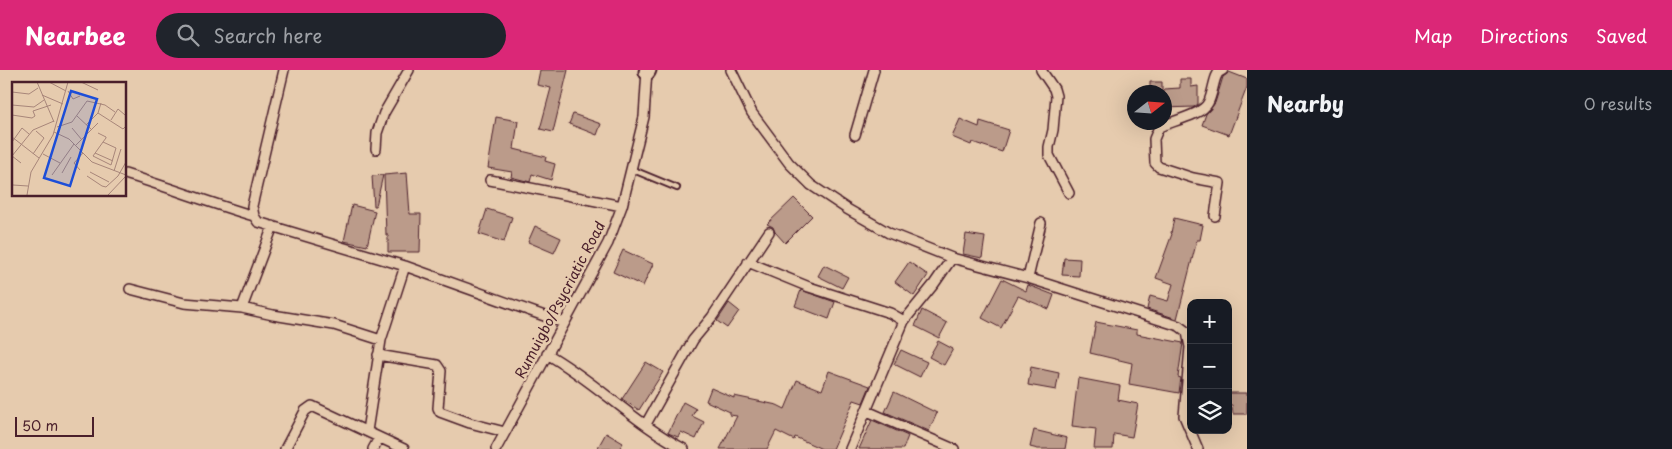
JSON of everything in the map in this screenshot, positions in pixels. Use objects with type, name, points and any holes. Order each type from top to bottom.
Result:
[{"type":"street","points":[[284,70],[252,206],[254,216],[258,222],[405,266],[564,323]]},
{"type":"street","points":[[376,149],[377,133],[384,113],[409,70]]},
{"type":"street","points":[[731,70],[752,113],[789,163],[811,185],[847,210],[889,233],[952,258],[1028,278],[1179,326],[1186,332],[1190,347],[1184,416],[1198,449]]},
{"type":"street","points":[[854,135],[874,70]]},
{"type":"street","points":[[1041,70],[1054,89],[1056,96],[1049,155],[1069,193]]},
{"type":"street","points":[[1216,216],[1220,183],[1193,178],[1159,167],[1155,163],[1154,139],[1159,127],[1204,108],[1208,103],[1216,76],[1223,70]]},
{"type":"street","name":"Rumuigbo/Psycriatic Road","points":[[496,449],[608,243],[622,206],[644,117],[648,71]]},
{"type":"street","points":[[126,174],[254,216]]},
{"type":"street","points":[[490,180],[622,206]]},
{"type":"street","points":[[1028,278],[1041,223]]},
{"type":"street","points":[[242,308],[273,226]]},
{"type":"street","points":[[646,424],[693,340],[712,317],[769,232]]},
{"type":"street","points":[[850,449],[904,321],[952,258]]},
{"type":"street","points":[[748,262],[809,287],[890,313],[904,321]]},
{"type":"street","points":[[367,431],[381,340],[405,266]]},
{"type":"street","points":[[130,289],[184,303],[242,308],[334,326],[381,340]]},
{"type":"street","points":[[378,354],[437,365],[441,371],[438,408],[440,412],[470,423],[506,432]]},
{"type":"street","points":[[546,354],[567,366],[661,437],[684,449]]},
{"type":"street","points":[[286,449],[305,412],[312,406],[404,449]]},
{"type":"street","points":[[867,411],[954,449]]},
{"type":"street","points":[[373,449],[379,438]]},
{"type":"lane","points":[[631,169],[677,188]]},
{"type":"building","points":[[540,70],[568,70],[553,132],[540,129],[551,88],[537,85]]},
{"type":"building","points":[[1229,72],[1247,79],[1247,87],[1229,135],[1202,125],[1206,114],[1215,103],[1223,77]]},
{"type":"building","points":[[1180,79],[1191,79],[1191,87],[1198,86],[1198,104],[1194,107],[1172,108],[1172,88],[1180,88]]},
{"type":"building","points":[[1150,82],[1162,82],[1162,85],[1150,85]]},
{"type":"building","points":[[573,114],[601,124],[597,135],[569,124]]},
{"type":"building","points":[[496,117],[518,121],[514,149],[546,157],[545,161],[555,164],[551,180],[532,174],[530,182],[511,177],[512,172],[488,168]]},
{"type":"building","points":[[960,119],[979,127],[980,121],[1009,130],[1002,152],[972,142],[971,145],[952,137]]},
{"type":"building","points":[[407,173],[410,214],[421,214],[420,252],[388,252],[384,175]]},
{"type":"building","points":[[383,175],[376,206],[374,206],[372,176]]},
{"type":"building","points":[[794,198],[812,216],[785,243],[773,227],[767,224]]},
{"type":"building","points":[[352,205],[375,211],[367,246],[344,241]]},
{"type":"building","points":[[487,209],[512,217],[504,242],[479,234]]},
{"type":"building","points":[[1174,218],[1203,225],[1200,240],[1197,240],[1177,319],[1147,309],[1150,296],[1168,301],[1173,284],[1156,278],[1172,234]]},
{"type":"building","points":[[535,226],[561,238],[554,253],[528,242]]},
{"type":"building","points":[[966,234],[985,237],[982,258],[963,254]]},
{"type":"building","points":[[623,250],[653,264],[643,286],[613,272]]},
{"type":"building","points":[[1064,258],[1080,259],[1079,276],[1062,275]]},
{"type":"building","points":[[909,262],[928,275],[914,296],[895,282]]},
{"type":"building","points":[[824,265],[848,277],[842,288],[818,276]]},
{"type":"building","points":[[1002,279],[1026,291],[1028,285],[1054,295],[1049,309],[1018,296],[1001,328],[982,318]]},
{"type":"building","points":[[801,290],[835,302],[829,319],[795,306]]},
{"type":"building","points":[[729,303],[739,311],[727,328],[717,321]]},
{"type":"building","points":[[922,310],[947,323],[939,338],[915,326]]},
{"type":"building","points":[[1096,322],[1137,330],[1137,334],[1183,343],[1178,377],[1181,378],[1179,393],[1129,384],[1132,363],[1090,353]]},
{"type":"building","points":[[938,341],[953,349],[944,365],[929,357]]},
{"type":"building","points":[[901,350],[927,362],[920,377],[894,364]]},
{"type":"building","points":[[646,362],[663,372],[639,410],[622,399]]},
{"type":"building","points":[[1031,367],[1059,373],[1056,390],[1028,385]]},
{"type":"building","points":[[829,371],[870,386],[863,403],[854,400],[833,449],[822,449],[795,437],[794,440],[776,431],[767,449],[720,449],[737,416],[730,415],[730,412],[706,401],[711,388],[734,398],[734,396],[777,405],[785,409],[797,380],[822,390]]},
{"type":"building","points":[[1078,378],[1120,386],[1118,400],[1138,404],[1132,437],[1114,434],[1113,449],[1094,449],[1096,429],[1072,426]]},
{"type":"building","points":[[894,392],[937,413],[929,431],[885,412]]},
{"type":"building","points":[[1232,393],[1247,393],[1247,414],[1233,414]]},
{"type":"building","points":[[683,402],[696,409],[692,416],[704,422],[696,439],[681,432],[678,437],[668,433]]},
{"type":"building","points":[[872,420],[908,436],[903,449],[859,449]]},
{"type":"building","points":[[1034,430],[1067,438],[1065,449],[1038,449],[1030,447]]},
{"type":"building","points":[[606,433],[623,443],[619,449],[597,449]]}]
